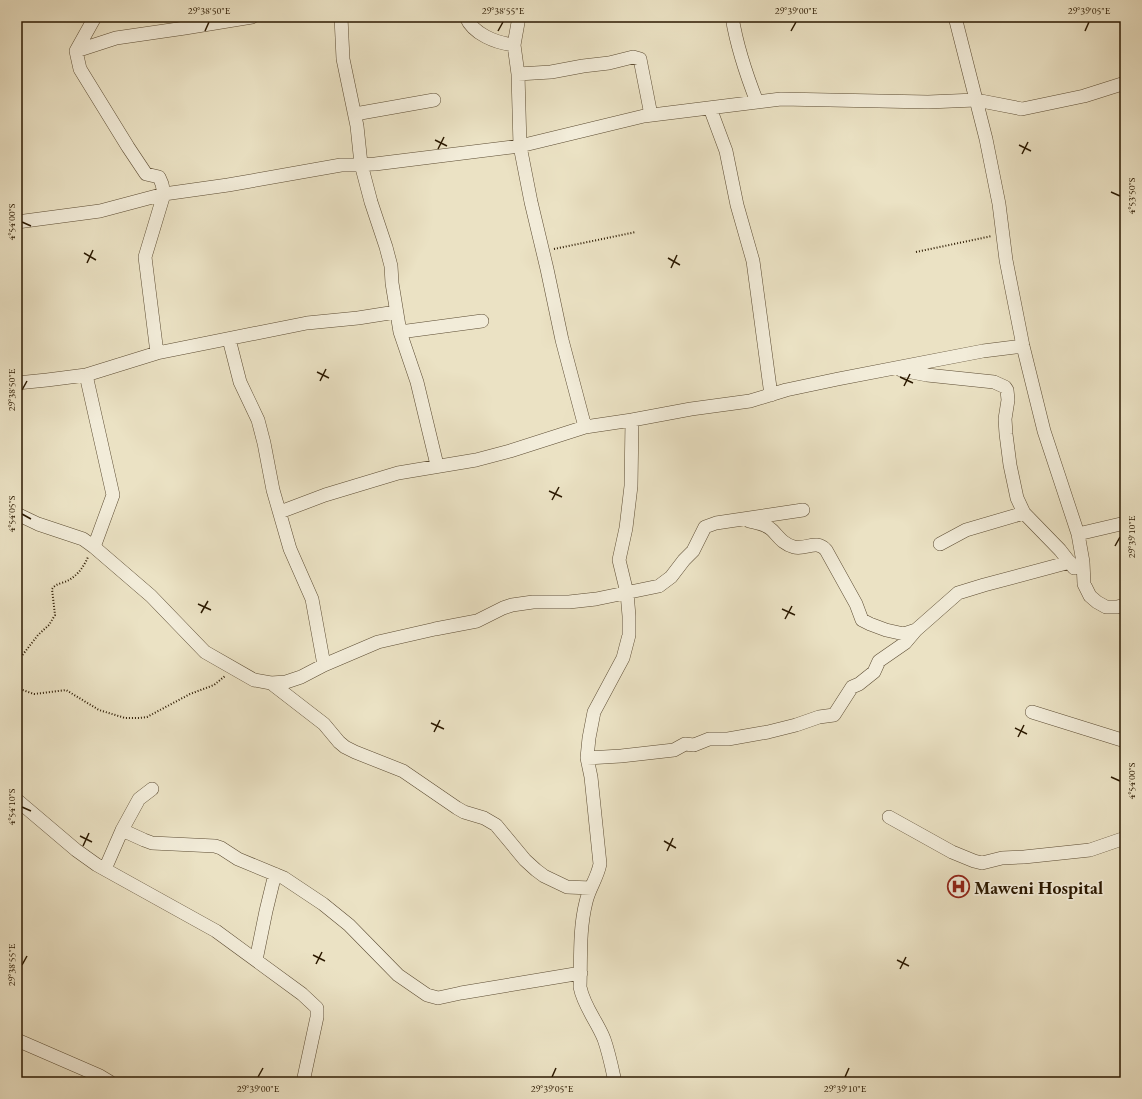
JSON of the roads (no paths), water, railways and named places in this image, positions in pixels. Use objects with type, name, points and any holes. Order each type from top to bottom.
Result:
[{"type":"street","points":[[95,17],[76,51],[80,69],[146,174],[159,177],[164,194],[145,257],[157,353]]},
{"type":"street","points":[[76,51],[116,38],[252,17]]},
{"type":"street","points":[[341,17],[343,59],[355,114],[361,164],[391,266],[396,312],[400,332],[417,382],[437,465]]},
{"type":"street","points":[[466,17],[470,26],[480,33],[506,44],[514,45]]},
{"type":"street","points":[[519,17],[514,45],[518,74],[520,146],[562,340],[585,427]]},
{"type":"street","points":[[732,17],[736,42],[757,102]]},
{"type":"street","points":[[955,17],[986,139],[997,197],[1006,260],[1023,346],[1044,431],[1078,534],[1083,562],[1084,584]]},
{"type":"street","points":[[518,74],[552,72],[636,57],[640,59],[651,115]]},
{"type":"street","points":[[17,222],[100,211],[164,194],[228,185],[341,165],[375,164],[520,146],[651,115],[782,99],[928,102],[976,100],[1022,109],[1084,96],[1125,83]]},
{"type":"street","points":[[355,114],[434,100]]},
{"type":"street","points":[[710,108],[726,151],[737,205],[753,261],[771,395]]},
{"type":"street","points":[[17,383],[86,375],[157,353],[307,323],[358,318],[396,312]]},
{"type":"street","points":[[400,332],[482,321]]},
{"type":"street","points":[[230,339],[240,382],[258,420],[273,490],[290,549],[312,599],[324,665]]},
{"type":"street","points":[[280,512],[325,495],[398,473],[437,465],[476,460],[510,451],[585,427],[691,409],[750,401],[794,388],[983,351],[1023,346]]},
{"type":"street","points":[[894,368],[927,375],[994,382],[1005,387],[1007,390],[1008,400],[1005,419],[1010,465],[1017,498],[1024,514],[1046,534],[1070,562],[1090,596],[1106,607],[1125,605]]},
{"type":"street","points":[[86,375],[113,495],[94,546]]},
{"type":"street","points":[[615,1082],[604,1038],[582,996],[580,987],[580,931],[586,900],[597,877],[600,864],[591,777],[587,758],[589,738],[594,712],[623,658],[629,634],[629,616],[626,593],[619,560],[626,528],[631,486],[632,420]]},
{"type":"street","points":[[17,514],[38,524],[83,538],[151,596],[205,652],[254,680],[271,683],[294,680],[324,665],[378,642],[477,621],[512,605],[533,602],[569,602],[610,597],[659,586],[671,577],[696,546],[705,527],[716,523],[803,510]]},
{"type":"street","points":[[940,544],[966,530],[1024,514]]},
{"type":"street","points":[[744,519],[764,525],[772,530],[788,545],[796,548],[816,545],[822,546],[826,550],[856,604],[862,620],[886,630],[904,634],[916,630]]},
{"type":"street","points":[[1078,534],[1125,523]]},
{"type":"street","points":[[587,758],[674,750],[685,744],[694,745],[709,739],[741,737],[796,725],[819,717],[831,716],[834,714],[852,687],[859,684],[874,672],[879,662],[905,643],[916,630],[958,593],[1070,562]]},
{"type":"street","points":[[271,683],[324,724],[339,742],[350,750],[403,771],[457,808],[464,812],[484,818],[496,825],[525,860],[536,870],[567,887],[591,888]]},
{"type":"street","points":[[1032,712],[1125,741]]},
{"type":"street","points":[[106,869],[122,830],[139,799],[152,789]]},
{"type":"street","points":[[17,800],[76,850],[106,869],[216,931],[302,994],[317,1008],[317,1017],[303,1082]]},
{"type":"street","points":[[889,817],[952,852],[982,863],[1002,858],[1090,850],[1125,838]]},
{"type":"street","points":[[122,830],[152,843],[215,846],[221,848],[238,859],[284,878],[323,904],[349,925],[398,975],[427,995],[442,997],[580,973]]},
{"type":"street","points":[[256,960],[275,874]]},
{"type":"street","points":[[17,1040],[80,1067],[110,1082]]},
{"type":"place","name":"Maweni Hospital","points":[[958,887]]}]
